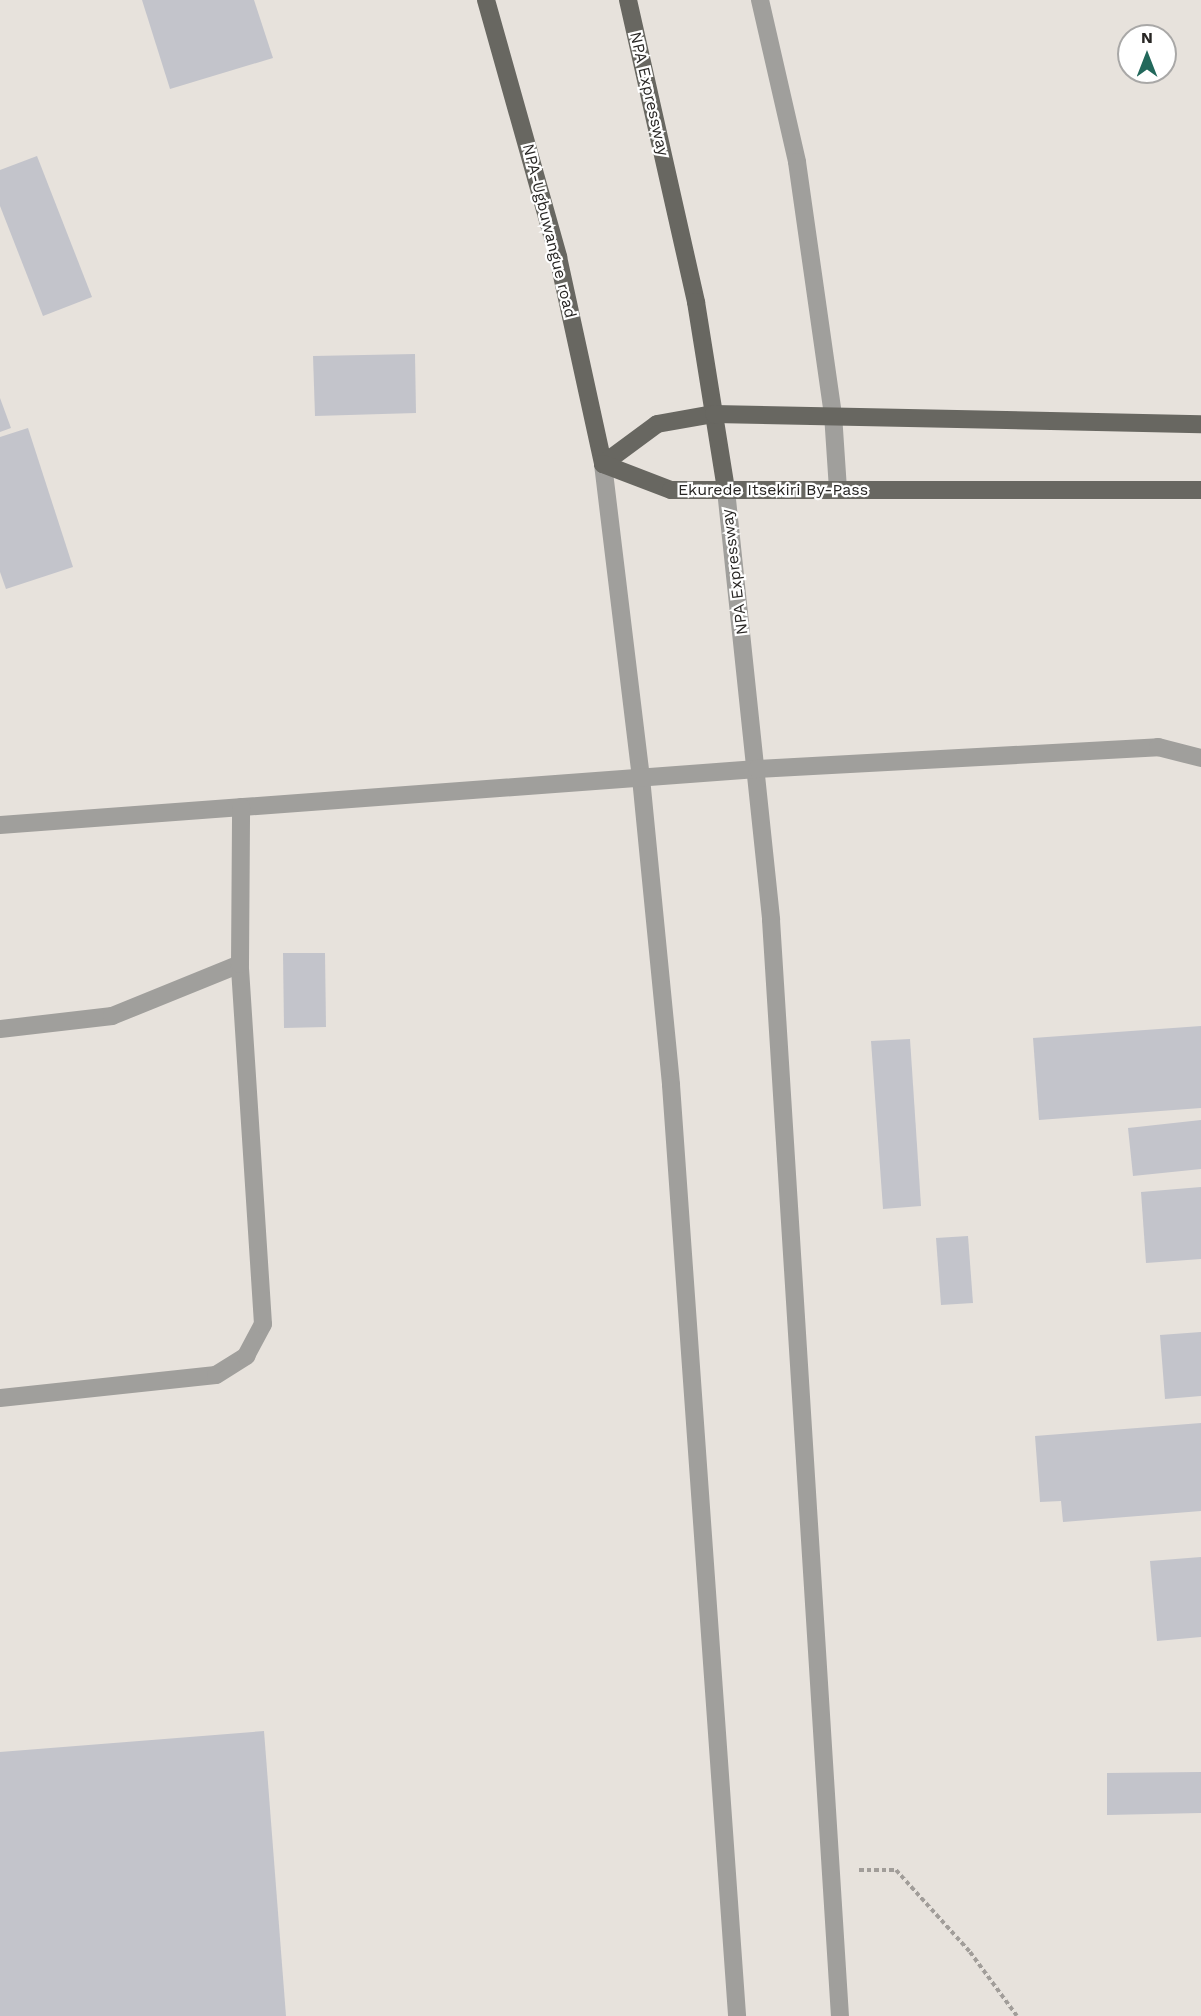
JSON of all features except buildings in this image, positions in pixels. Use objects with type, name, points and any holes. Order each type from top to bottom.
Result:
[{"type":"main road","name":"NPA-Ugbuwangue road","points":[[486,0],[558,257],[603,464]]},
{"type":"main road","name":"NPA Expressway","points":[[628,0],[696,302],[726,490]]},
{"type":"main road","points":[[603,464],[657,424],[714,414],[833,414],[1201,424]]},
{"type":"main road","name":"Ekurede Itsekiri By-Pass","points":[[603,464],[671,490],[1201,490]]},
{"type":"street","points":[[760,0],[797,162],[833,414],[838,490]]},
{"type":"street","points":[[603,464],[641,778],[671,1085],[737,2016]]},
{"type":"street","name":"NPA Expressway","points":[[726,490],[771,920],[840,2016]]},
{"type":"street","points":[[0,825],[757,769],[1158,747],[1201,758]]},
{"type":"street","points":[[0,1398],[216,1375],[246,1356],[263,1324],[240,964],[241,807]]},
{"type":"street","points":[[0,1029],[112,1016],[240,964]]},
{"type":"path","points":[[830,1870],[896,1870],[970,1952],[1017,2016]]}]
